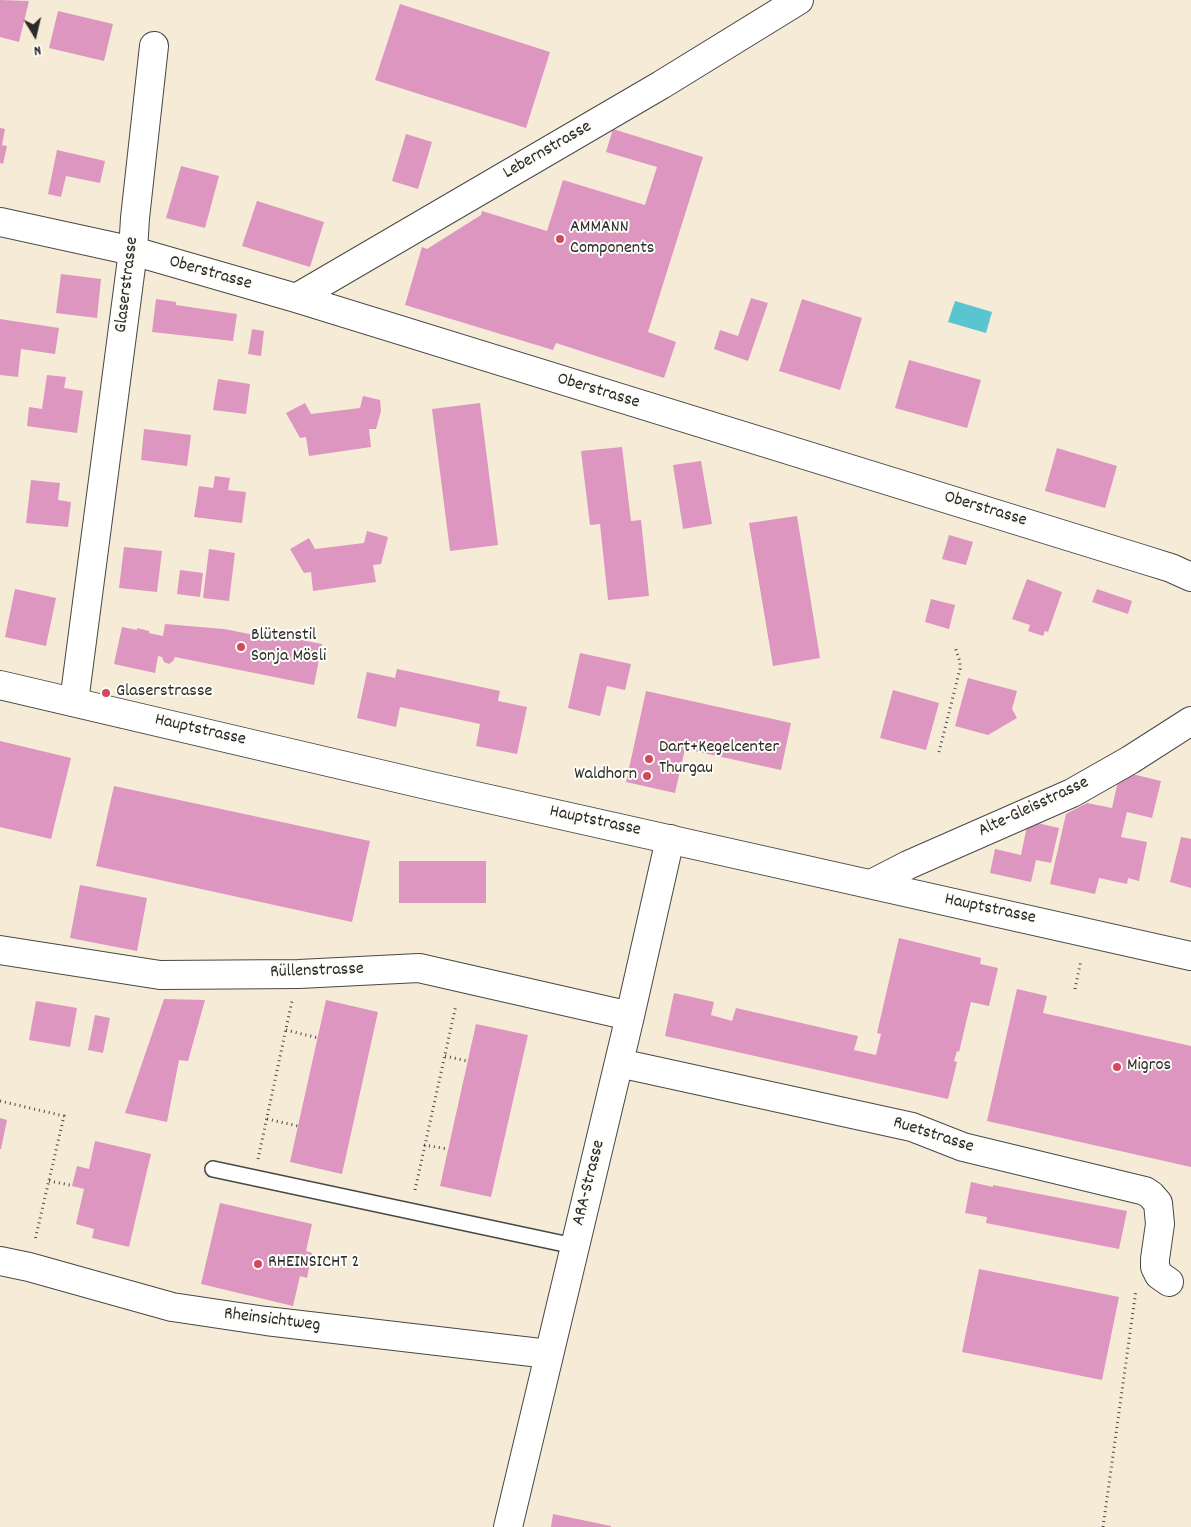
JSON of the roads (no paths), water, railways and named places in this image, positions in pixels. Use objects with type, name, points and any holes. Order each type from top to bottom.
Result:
[{"type":"street","name":"Lebernstrasse","points":[[296,298],[678,75],[799,0]]},
{"type":"street","name":"Glaserstrasse","points":[[74,702],[133,252],[154,46]]},
{"type":"street","name":"Oberstrasse","points":[[0,222],[133,252],[296,298],[1171,568],[1191,577]]},
{"type":"street","name":"Hauptstrasse","points":[[0,685],[431,786],[1191,956]]},
{"type":"street","name":"Alte-Gleisstrasse","points":[[871,884],[908,865],[1072,793],[1191,722]]},
{"type":"street","name":"ARA-Strasse","points":[[508,1527],[619,1063],[670,839]]},
{"type":"street","name":"Rüllenstrasse","points":[[0,950],[160,975],[299,974],[419,968],[630,1016]]},
{"type":"street","name":"Ruetstrasse","points":[[619,1063],[912,1127],[962,1147],[1145,1191],[1158,1203],[1162,1275]]},
{"type":"street","name":"Rheinsichtweg","points":[[0,1261],[172,1307],[266,1321],[549,1354]]},
{"type":"lane","points":[[213,1169],[574,1246]]},
{"type":"water","points":[[955,301],[992,312],[986,333],[948,322]]},
{"type":"place","name":"AMMANN Components","points":[[560,239]]},
{"type":"place","name":"Blütenstil Sonja Mösli","points":[[241,647]]},
{"type":"place","name":"Glaserstrasse","points":[[106,693]]},
{"type":"place","name":"Dart+Kegelcenter Thurgau","points":[[649,759]]},
{"type":"place","name":"Waldhorn","points":[[647,776]]},
{"type":"place","name":"Migros","points":[[1117,1067]]},
{"type":"place","name":"RHEINSICHT 2","points":[[258,1264]]}]
